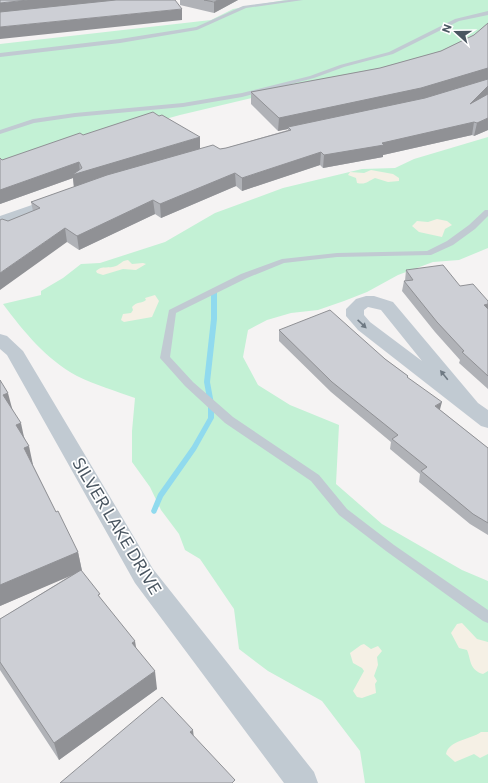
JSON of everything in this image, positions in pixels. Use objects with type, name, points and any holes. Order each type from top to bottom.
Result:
[{"type":"street","points":[[0,221],[73,195]]},
{"type":"street","points":[[468,405],[387,306],[368,300],[359,304],[354,309],[355,316],[364,326],[488,421]]},
{"type":"street","name":"SILVER LAKE DRIVE","points":[[0,340],[14,351],[144,576],[303,783]]},
{"type":"lane","points":[[0,55],[120,41],[197,28],[245,7],[301,0]]},
{"type":"lane","points":[[0,132],[33,121],[75,115],[183,106],[242,94],[312,77],[349,63],[391,53],[457,20],[488,13]]},
{"type":"lane","points":[[488,212],[472,227],[450,243],[428,253],[336,255],[282,261],[244,276],[172,312],[165,358],[189,384],[229,420],[315,478],[343,512],[390,548],[488,617]]},
{"type":"green space","points":[[285,0],[488,0],[488,31],[443,53],[180,115],[0,165],[0,44],[211,20],[233,9]]},
{"type":"green space","points":[[488,137],[488,248],[459,260],[433,262],[398,275],[367,292],[344,301],[318,310],[291,313],[267,320],[248,330],[243,357],[258,385],[290,405],[339,425],[336,484],[382,524],[462,570],[488,581],[488,783],[365,783],[360,751],[322,701],[268,671],[239,649],[234,609],[200,559],[185,550],[179,534],[161,510],[150,487],[132,462],[132,431],[135,398],[77,376],[55,362],[36,344],[3,304],[41,295],[41,291],[63,278],[81,264],[100,263],[165,242],[215,213],[283,188],[362,169],[395,168],[414,159]]},
{"type":"sand","points":[[371,170],[393,174],[399,178],[399,181],[388,182],[375,178],[367,182],[357,183],[356,178],[348,175],[350,172],[364,173]]},
{"type":"sand","points":[[437,219],[447,221],[452,225],[445,229],[442,237],[419,232],[412,226],[417,221],[428,222]]},
{"type":"sand","points":[[128,260],[132,264],[146,264],[136,270],[123,269],[103,275],[97,273],[96,271],[101,268],[116,266]]},
{"type":"sand","points":[[155,295],[159,301],[152,317],[124,322],[121,320],[123,314],[131,313],[134,305],[146,300],[145,298]]},
{"type":"sand","points":[[462,623],[477,639],[488,642],[488,671],[483,674],[475,670],[471,664],[467,650],[459,648],[451,633],[457,624]]},
{"type":"sand","points":[[364,644],[371,649],[378,646],[382,651],[377,657],[378,665],[374,676],[377,681],[375,684],[376,693],[362,698],[357,697],[353,691],[364,671],[362,668],[353,663],[350,653]]},
{"type":"sand","points":[[481,732],[488,732],[488,754],[480,758],[474,754],[455,762],[446,754],[448,749],[455,743]]},
{"type":"building","points":[[0,0],[28,0],[0,3]]},
{"type":"building","points":[[116,0],[175,0],[182,9],[0,27],[0,12]]},
{"type":"building","points":[[204,0],[218,0],[214,2]]},
{"type":"building","points":[[488,23],[488,68],[421,88],[279,118],[251,92],[380,68],[441,51],[474,35]]},
{"type":"building","points":[[488,79],[488,86],[470,104],[488,94],[488,118],[477,123],[474,122],[382,143],[384,145],[324,155],[321,152],[242,178],[235,173],[160,204],[153,200],[77,236],[65,228],[0,273],[0,220],[2,219],[8,221],[40,208],[31,202],[107,175],[213,145],[220,149],[226,148],[291,130],[288,127],[425,98]]},
{"type":"building","points":[[153,112],[159,116],[162,115],[200,137],[72,175],[82,168],[79,162],[0,190],[0,158],[2,160],[80,133],[83,135]]},
{"type":"building","points":[[443,265],[460,286],[473,284],[488,301],[488,304],[484,305],[488,309],[488,376],[462,352],[464,351],[437,322],[404,281],[413,280],[406,270]]},
{"type":"building","points":[[330,310],[385,359],[442,402],[435,406],[488,448],[488,523],[473,514],[421,471],[427,467],[392,439],[398,435],[332,382],[279,330]]},
{"type":"building","points":[[0,380],[8,393],[3,395],[21,423],[16,425],[29,446],[24,448],[78,552],[0,585]]},
{"type":"building","points":[[81,570],[100,594],[98,595],[135,641],[132,643],[155,671],[54,743],[0,662],[0,619]]},
{"type":"building","points":[[162,697],[193,730],[190,732],[235,780],[232,783],[60,783]]},
{"type":"waterway","points":[[154,511],[160,496],[194,448],[211,418],[211,404],[207,382],[214,319],[214,290]]}]
